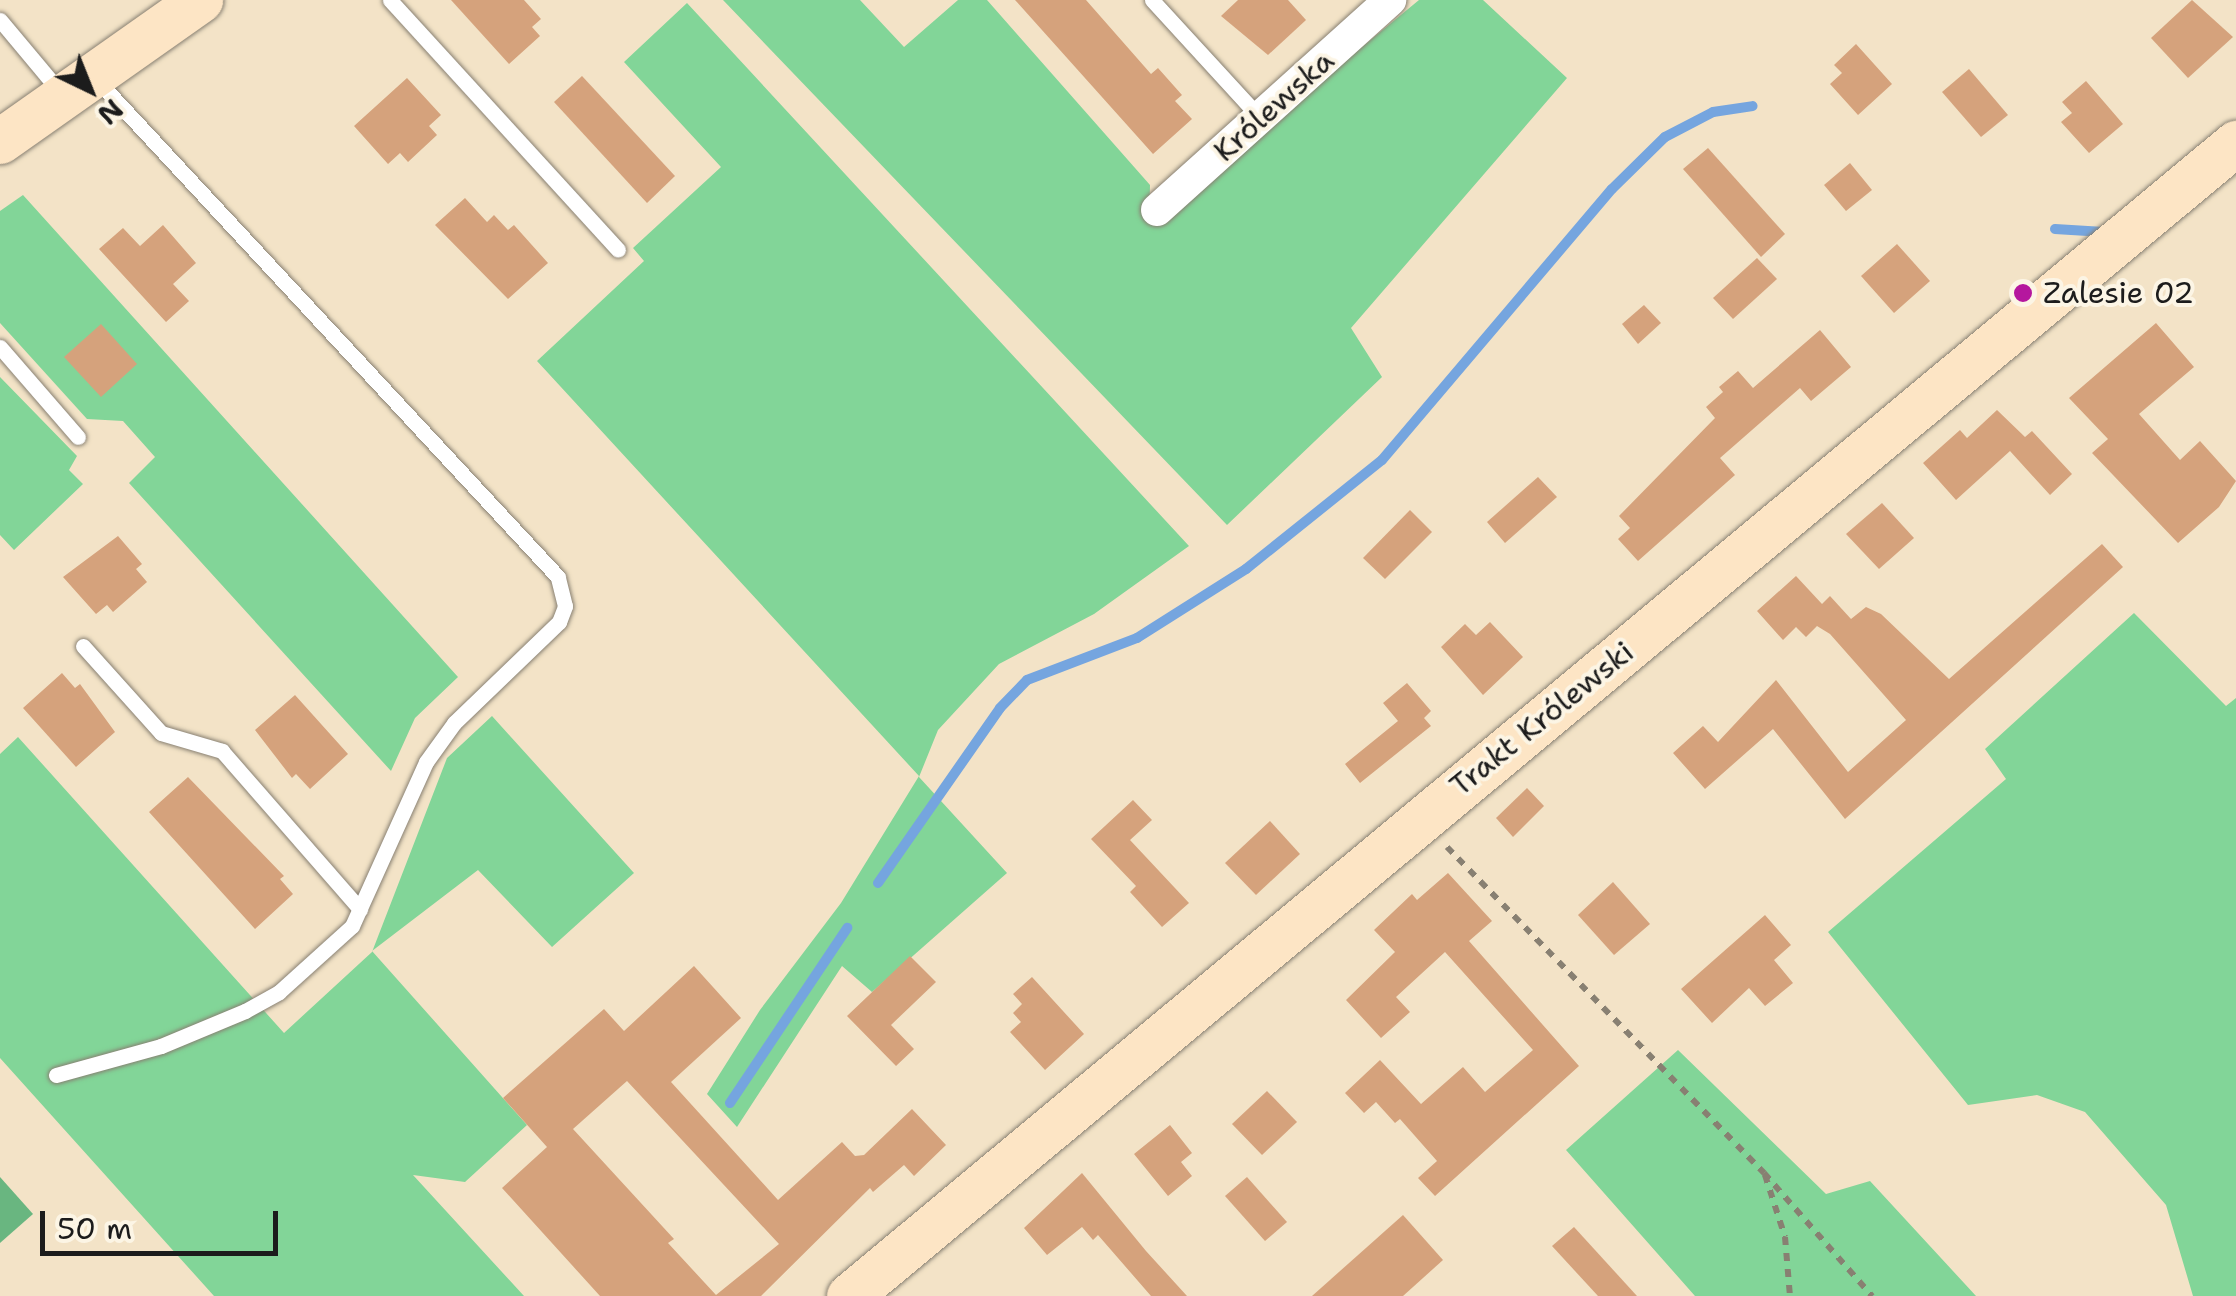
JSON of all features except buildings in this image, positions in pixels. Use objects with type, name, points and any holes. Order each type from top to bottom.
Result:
[{"type":"street","points":[[0,141],[200,0]]},
{"type":"street","name":"Królewska","points":[[1156,210],[1262,120],[1390,0]]},
{"type":"street","name":"Trakt Królewski","points":[[849,1296],[2236,143]]},
{"type":"lane","points":[[390,0],[618,250]]},
{"type":"lane","points":[[1152,0],[1262,120]]},
{"type":"lane","points":[[0,20],[78,85],[558,577],[565,595],[558,622],[479,700],[426,762],[352,926],[307,968],[244,1011],[161,1046],[56,1075]]},
{"type":"lane","points":[[0,347],[78,437]]},
{"type":"lane","points":[[83,646],[161,733],[222,751],[360,908]]},
{"type":"path","points":[[1420,820],[1764,1173],[1872,1296]]},
{"type":"path","points":[[1764,1173],[1785,1237],[1790,1296]]},
{"type":"green space","points":[[723,0],[860,0],[904,47],[958,0],[987,0],[1150,185],[1149,223],[1419,0],[1483,0],[1567,78],[1351,328],[1382,377],[1227,525]]},
{"type":"green space","points":[[687,3],[1189,546],[1094,614],[999,664],[938,730],[919,777],[1007,873],[872,992],[842,966],[737,1127],[707,1094],[760,1010],[841,903],[919,776],[537,361],[644,261],[633,248],[721,167],[624,62]]},
{"type":"green space","points":[[23,195],[458,677],[415,718],[391,771],[129,483],[155,457],[123,421],[87,419],[0,323],[0,211]]},
{"type":"green space","points":[[0,377],[77,456],[69,470],[83,484],[14,550],[0,535]]},
{"type":"green space","points":[[2134,613],[2226,706],[2236,698],[2236,1296],[2193,1296],[2166,1205],[2085,1112],[2037,1095],[1968,1105],[1828,932],[2006,779],[1985,749]]},
{"type":"green space","points":[[492,716],[634,873],[552,947],[478,870],[373,951],[447,758]]},
{"type":"green space","points":[[18,737],[284,1033],[372,951],[527,1125],[465,1182],[413,1175],[524,1296],[214,1296],[0,1058],[0,754]]},
{"type":"green space","points":[[1678,1050],[1826,1194],[1870,1181],[1976,1296],[1695,1296],[1566,1150]]},
{"type":"green space","points":[[0,1177],[33,1214],[0,1243]]},
{"type":"waterway","points":[[878,883],[1000,708],[1027,680],[1137,638],[1246,569],[1382,460],[1612,189],[1665,137],[1713,112],[1753,106]]},
{"type":"waterway","points":[[2055,229],[2104,232]]},
{"type":"waterway","points":[[730,1103],[847,928]]},
{"type":"place","name":"Zalesie 02","points":[[2023,293]]}]
